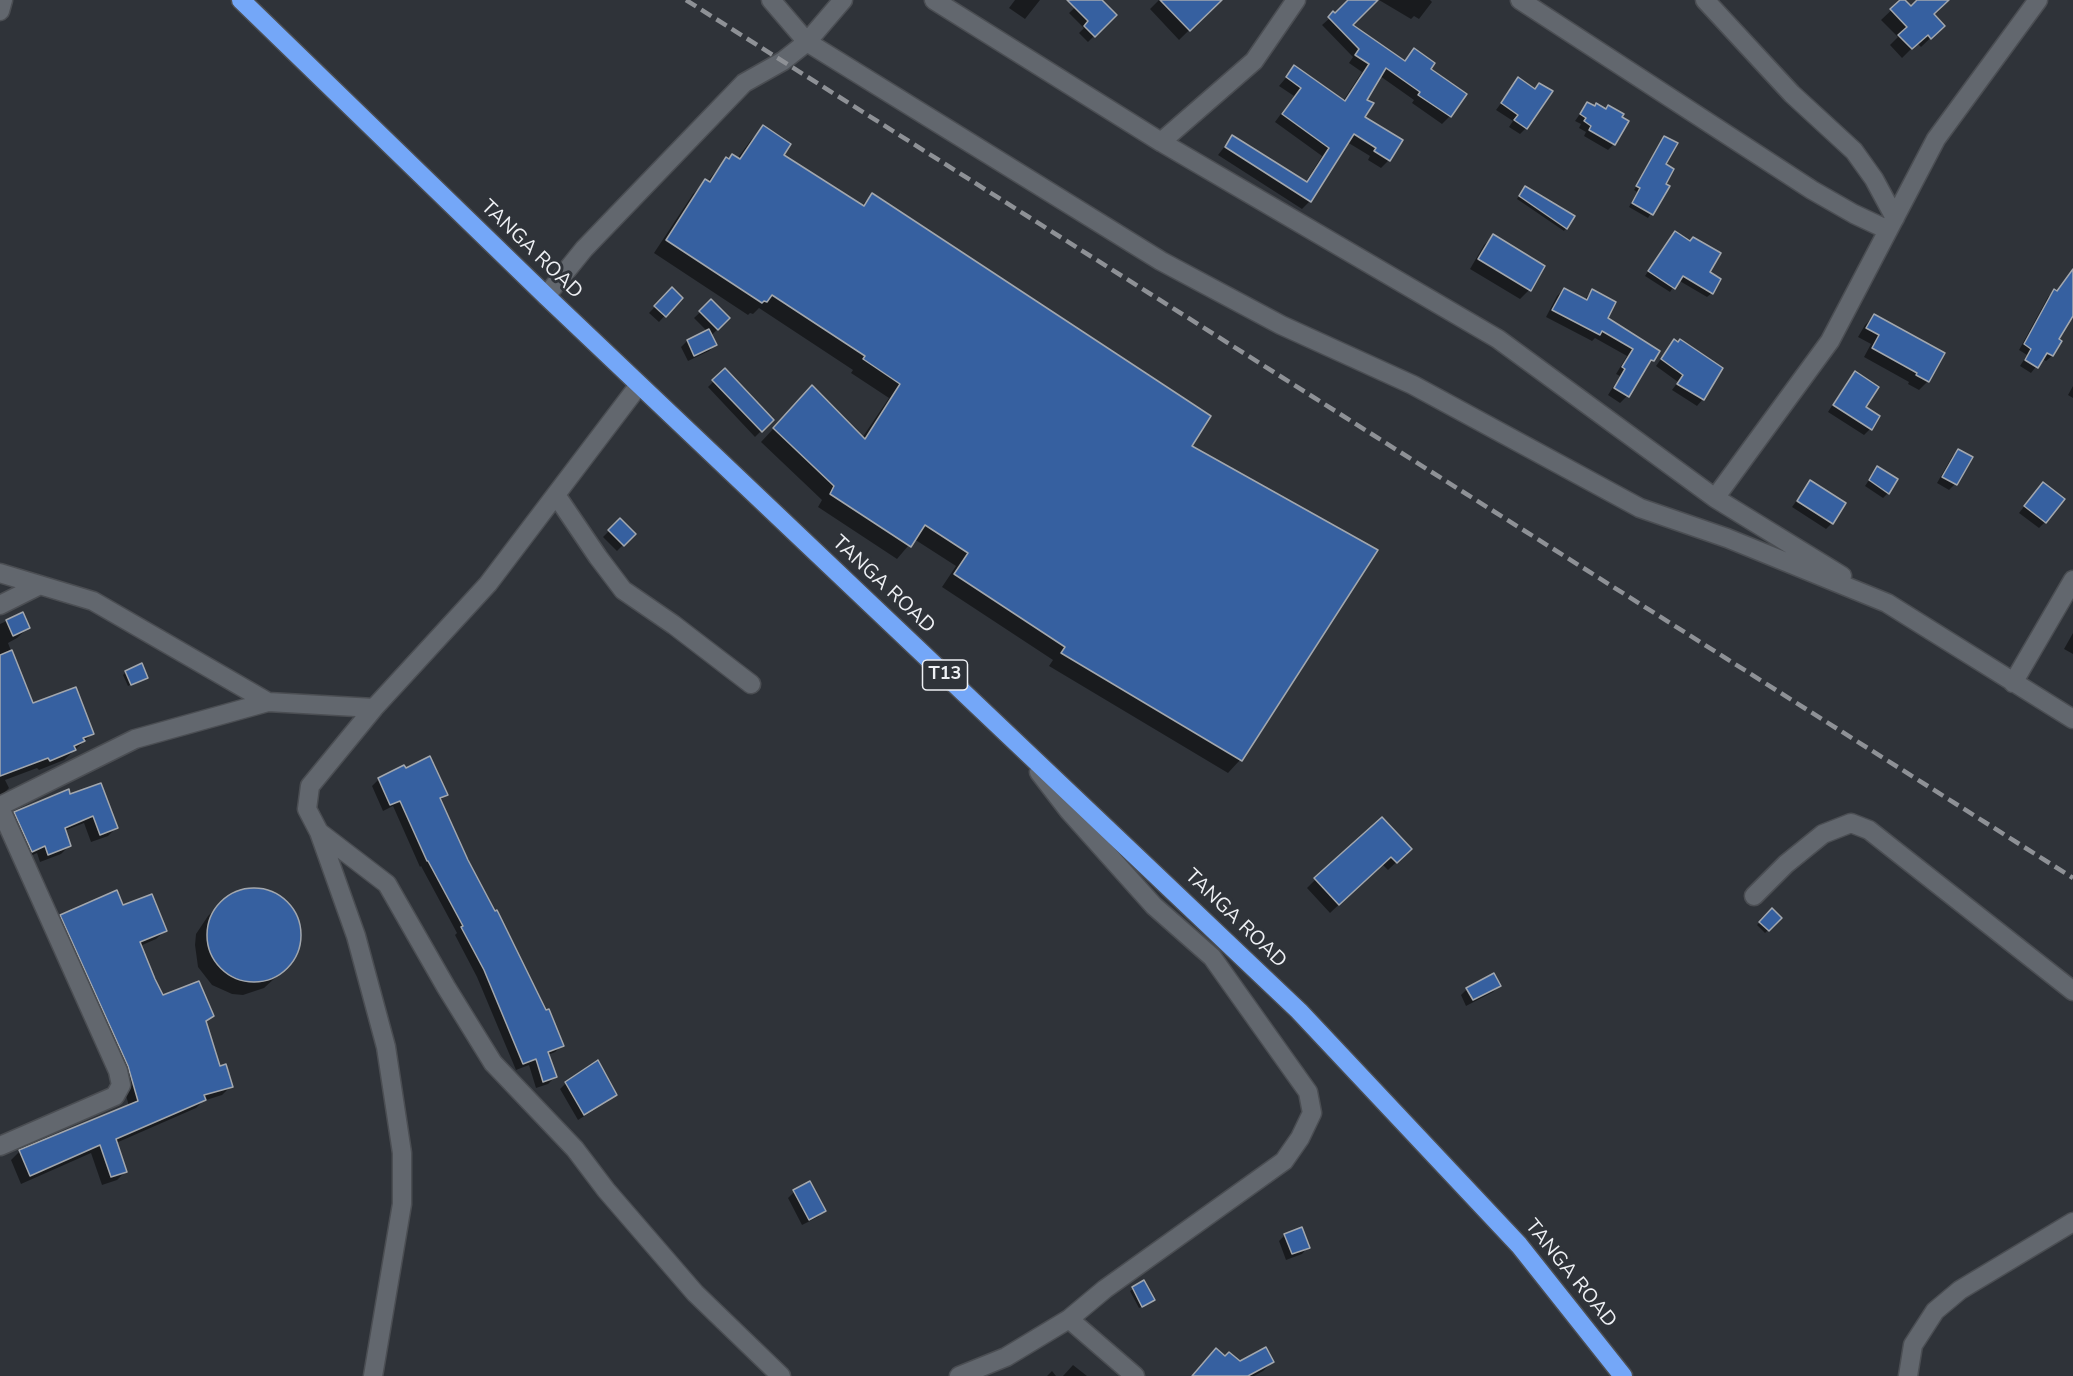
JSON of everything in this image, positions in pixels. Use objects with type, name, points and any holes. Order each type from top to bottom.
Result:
[{"type":"highway","name":"TANGA ROAD","points":[[241,0],[639,385],[1299,1011],[1519,1245],[1623,1376]]},
{"type":"street","points":[[0,10],[3,0]]},
{"type":"street","points":[[771,0],[807,42],[1161,261],[1281,325],[1413,385],[1640,508],[1727,538],[1887,603]]},
{"type":"street","points":[[546,296],[584,249],[744,82],[783,62],[807,42],[843,0]]},
{"type":"street","points":[[934,0],[1161,142],[1498,339],[1715,498],[2073,720]]},
{"type":"street","points":[[1161,142],[1254,61],[1296,0]]},
{"type":"street","points":[[1520,0],[1812,190],[1854,214],[1891,224]]},
{"type":"street","points":[[1705,0],[1792,94],[1854,152],[1874,179],[1891,224]]},
{"type":"street","points":[[1715,498],[1830,341],[1936,139],[2038,0]]},
{"type":"street","points":[[373,1376],[402,1204],[402,1153],[386,1047],[356,936],[319,832],[307,809],[310,786],[374,708],[488,584],[639,385]]},
{"type":"street","points":[[555,495],[623,590],[674,625],[751,684]]},
{"type":"street","points":[[0,573],[93,601],[268,702]]},
{"type":"street","points":[[2013,683],[2073,580]]},
{"type":"street","points":[[0,605],[40,585]]},
{"type":"street","points":[[0,1146],[115,1096],[120,1085],[118,1071],[0,807],[135,739],[268,702],[374,708]]},
{"type":"street","points":[[959,1376],[1006,1357],[1069,1319],[1105,1289],[1284,1161],[1300,1138],[1312,1113],[1308,1092],[1212,957],[1154,906],[1069,811],[1020,746]]},
{"type":"street","points":[[1754,896],[1786,864],[1823,834],[1851,823],[1869,830],[2073,991]]},
{"type":"street","points":[[319,832],[387,884],[493,1063],[575,1149],[606,1190],[695,1293],[781,1376]]},
{"type":"street","points":[[1908,1376],[1913,1345],[1935,1311],[1960,1290],[2073,1222]]},
{"type":"street","points":[[1069,1319],[1135,1376]]},
{"type":"building","points":[[1067,0],[1102,0],[1117,15],[1095,37],[1084,26],[1088,21]]},
{"type":"building","points":[[1160,0],[1222,0],[1190,31]]},
{"type":"building","points":[[1348,0],[1378,0],[1353,25],[1405,61],[1414,48],[1435,63],[1431,69],[1467,94],[1451,117],[1418,95],[1420,92],[1386,68],[1367,100],[1374,103],[1365,117],[1403,140],[1390,161],[1374,151],[1376,148],[1354,134],[1311,202],[1225,147],[1232,135],[1307,182],[1329,148],[1282,114],[1301,88],[1286,77],[1294,65],[1345,101],[1369,64],[1355,55],[1359,49],[1328,17]]},
{"type":"building","points":[[1900,0],[1905,0],[1911,6],[1917,0],[1949,0],[1934,14],[1945,26],[1931,39],[1928,35],[1912,49],[1898,35],[1907,27],[1890,9]]},
{"type":"building","points":[[1518,77],[1535,89],[1539,83],[1553,91],[1527,129],[1514,120],[1518,115],[1501,103]]},
{"type":"building","points":[[1587,102],[1595,106],[1596,103],[1606,109],[1608,105],[1624,114],[1622,117],[1629,121],[1615,145],[1589,130],[1591,126],[1580,114]]},
{"type":"building","points":[[763,125],[791,144],[784,155],[864,206],[872,193],[1211,416],[1192,446],[1378,550],[1242,761],[1061,653],[1065,647],[954,574],[968,553],[925,525],[911,547],[830,494],[834,486],[773,428],[812,385],[865,439],[900,384],[863,359],[865,356],[772,295],[767,302],[762,303],[666,240],[705,179],[710,182],[726,157],[729,159],[732,154],[740,159]]},
{"type":"building","points":[[1664,136],[1678,143],[1666,164],[1674,169],[1666,184],[1670,186],[1653,215],[1632,203],[1640,188],[1636,186]]},
{"type":"building","points":[[1525,186],[1575,216],[1567,229],[1519,196]]},
{"type":"building","points":[[1675,231],[1690,241],[1693,237],[1721,253],[1710,272],[1721,279],[1713,294],[1683,276],[1675,289],[1648,271]]},
{"type":"building","points":[[1493,234],[1545,266],[1531,291],[1478,259]]},
{"type":"building","points":[[2073,269],[2073,316],[2059,339],[2062,341],[2053,356],[2047,353],[2038,368],[2025,360],[2031,349],[2024,344],[2054,289],[2057,291]]},
{"type":"building","points":[[672,287],[683,298],[666,317],[654,306]]},
{"type":"building","points":[[1564,288],[1587,300],[1592,289],[1616,302],[1608,318],[1660,351],[1654,361],[1651,360],[1629,397],[1614,388],[1625,369],[1622,367],[1633,349],[1602,331],[1600,335],[1552,310]]},
{"type":"building","points":[[711,299],[730,318],[718,330],[699,311]]},
{"type":"building","points":[[1874,314],[1945,353],[1929,382],[1872,348],[1879,335],[1866,328]]},
{"type":"building","points":[[709,329],[717,345],[694,356],[687,340]]},
{"type":"building","points":[[1674,339],[1678,342],[1680,339],[1723,368],[1704,400],[1677,384],[1683,375],[1661,359]]},
{"type":"building","points":[[725,368],[774,420],[762,432],[712,380]]},
{"type":"building","points":[[1855,371],[1879,387],[1866,407],[1880,416],[1872,430],[1833,405]]},
{"type":"building","points":[[1958,449],[1973,457],[1957,485],[1942,477]]},
{"type":"building","points":[[1877,466],[1898,479],[1889,494],[1869,480]]},
{"type":"building","points":[[1810,480],[1846,503],[1833,524],[1797,501]]},
{"type":"building","points":[[2043,482],[2065,499],[2046,523],[2024,506]]},
{"type":"building","points":[[620,518],[636,534],[624,546],[608,530]]},
{"type":"building","points":[[23,612],[30,628],[13,636],[6,620]]},
{"type":"building","points":[[12,650],[33,703],[76,687],[94,734],[83,738],[85,741],[74,746],[76,750],[50,761],[48,758],[0,776],[0,655]]},
{"type":"building","points":[[142,663],[148,678],[131,685],[125,671]]},
{"type":"building","points":[[430,756],[448,795],[440,798],[468,860],[495,911],[497,910],[546,1010],[549,1009],[564,1046],[548,1052],[557,1077],[543,1082],[536,1059],[523,1064],[484,970],[427,861],[400,801],[390,805],[378,778],[404,765],[406,768]]},
{"type":"building","points":[[101,783],[118,828],[100,835],[93,816],[65,828],[71,846],[48,855],[45,846],[32,852],[14,812],[69,789],[70,794]]},
{"type":"building","points":[[1382,817],[1412,849],[1397,863],[1391,857],[1339,905],[1314,878]]},
{"type":"building","points":[[254,888],[272,891],[287,902],[298,917],[301,935],[298,953],[287,968],[272,979],[254,982],[236,979],[221,968],[210,953],[207,935],[210,917],[221,902],[236,891]]},
{"type":"building","points":[[117,890],[123,905],[152,894],[167,931],[140,942],[155,979],[163,995],[199,981],[214,1016],[206,1021],[220,1066],[226,1064],[233,1087],[204,1095],[206,1100],[116,1139],[127,1172],[111,1177],[100,1145],[30,1176],[19,1150],[138,1101],[128,1066],[60,915]]},
{"type":"building","points":[[1772,908],[1782,918],[1769,931],[1759,922]]},
{"type":"building","points":[[1494,973],[1501,986],[1473,1000],[1466,988]]},
{"type":"building","points":[[598,1060],[617,1095],[584,1115],[565,1082]]},
{"type":"building","points":[[810,1181],[826,1211],[809,1220],[793,1190]]},
{"type":"building","points":[[1302,1227],[1310,1248],[1292,1254],[1284,1234]]},
{"type":"building","points":[[1144,1280],[1155,1300],[1142,1307],[1132,1287]]},
{"type":"building","points":[[1266,1347],[1274,1362],[1248,1376],[1192,1376],[1216,1348],[1225,1356],[1229,1352],[1240,1361]]},
{"type":"railway","points":[[686,0],[2073,878]]}]
